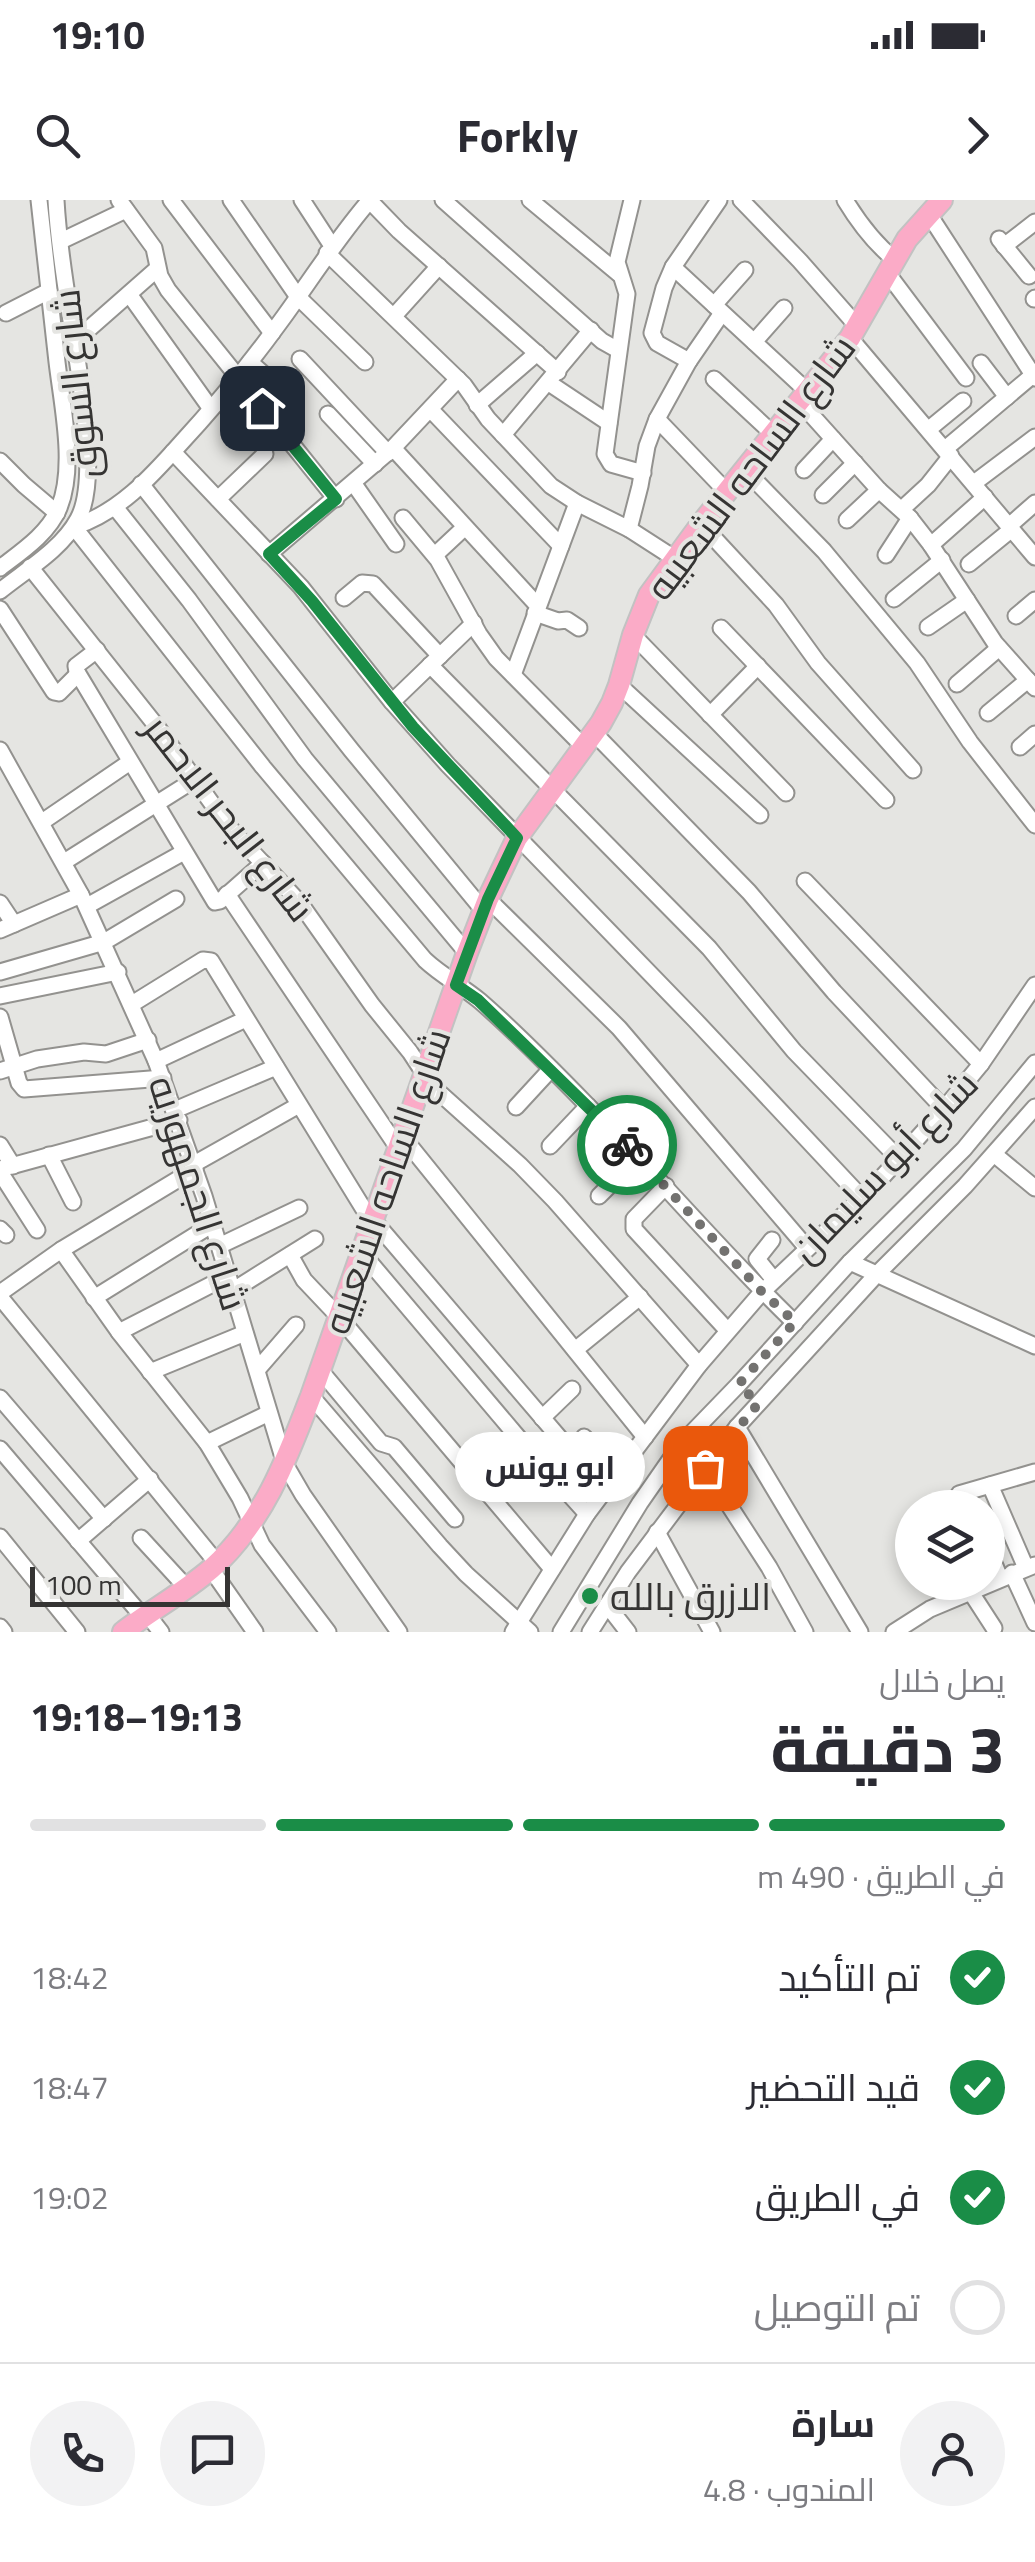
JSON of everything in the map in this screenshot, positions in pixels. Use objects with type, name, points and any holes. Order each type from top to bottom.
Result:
[{"type":"main road","name":"شارع الساحه الشعبيه","points":[[133,1625],[214,1566],[250,1523],[285,1464],[486,905],[517,838],[606,714],[647,599],[674,558],[854,332],[906,239],[935,206]]},
{"type":"street","name":"شارع السوق","points":[[3,559],[35,540],[57,513],[67,465],[39,200]]},
{"type":"street","name":"شارع السوق","points":[[0,591],[74,527],[85,502],[86,424],[56,200]]},
{"type":"street","points":[[171,200],[272,332]]},
{"type":"street","points":[[231,200],[298,297],[366,362]]},
{"type":"street","points":[[302,200],[330,250],[458,379],[545,480],[576,503],[629,529],[674,558]]},
{"type":"street","points":[[609,423],[553,377],[537,353],[370,200],[250,362],[173,452],[115,507],[74,527],[263,766],[425,960],[478,1000],[551,1069],[768,1286],[795,1322]]},
{"type":"street","points":[[443,200],[618,350]]},
{"type":"street","points":[[530,200],[619,274]]},
{"type":"street","points":[[689,361],[653,337],[658,310],[673,267],[719,200]]},
{"type":"street","points":[[741,200],[800,261],[929,429],[1035,557]]},
{"type":"street","points":[[845,200],[966,378]]},
{"type":"street","points":[[627,203],[617,262],[626,294],[605,451],[608,461],[643,473]]},
{"type":"street","points":[[60,242],[122,205],[154,248],[164,283],[336,499]]},
{"type":"street","points":[[886,554],[906,513],[948,452],[1034,377],[935,206]]},
{"type":"street","points":[[1029,276],[1001,243],[1035,222]]},
{"type":"street","points":[[394,316],[439,266]]},
{"type":"street","points":[[673,267],[754,342],[803,396],[854,463],[906,513],[942,560],[998,648],[1031,684],[988,714]]},
{"type":"street","points":[[74,342],[157,268]]},
{"type":"street","points":[[629,529],[647,446],[657,419],[718,309],[745,270]]},
{"type":"street","points":[[6,313],[49,290]]},
{"type":"street","points":[[129,294],[211,409]]},
{"type":"street","points":[[754,342],[784,308]]},
{"type":"street","points":[[503,435],[591,330]]},
{"type":"street","points":[[477,404],[537,353]]},
{"type":"street","points":[[300,359],[465,527],[537,609],[579,628]]},
{"type":"street","points":[[250,362],[284,392]]},
{"type":"street","points":[[981,363],[1007,398]]},
{"type":"street","points":[[714,378],[772,433]]},
{"type":"street","points":[[269,554],[391,451],[458,379]]},
{"type":"street","points":[[929,429],[964,401]]},
{"type":"street","points":[[431,410],[561,546]]},
{"type":"street","points":[[328,414],[376,464]]},
{"type":"street","points":[[657,419],[726,491]]},
{"type":"street","points":[[974,483],[1035,438]]},
{"type":"street","points":[[804,470],[833,439]]},
{"type":"street","points":[[173,452],[312,601],[392,702],[517,838],[861,1197]]},
{"type":"street","points":[[218,499],[266,454]]},
{"type":"street","points":[[0,461],[57,513]]},
{"type":"street","points":[[822,495],[854,463]]},
{"type":"street","points":[[744,469],[824,551],[908,651],[970,742],[1035,825]]},
{"type":"street","points":[[142,484],[352,751],[486,905],[619,1028],[807,1248]]},
{"type":"street","points":[[354,484],[396,544]]},
{"type":"street","points":[[847,520],[879,490]]},
{"type":"street","points":[[931,544],[985,497]]},
{"type":"street","points":[[513,675],[576,503]]},
{"type":"street","points":[[969,564],[1035,503]]},
{"type":"street","points":[[115,507],[304,759],[467,952]]},
{"type":"street","points":[[403,518],[434,555],[492,652],[513,675],[588,739],[749,892],[834,992],[944,1109]]},
{"type":"street","points":[[701,524],[776,605],[818,663],[913,770]]},
{"type":"street","points":[[434,555],[465,527]]},
{"type":"street","points":[[894,599],[942,560]]},
{"type":"street","name":"شارع البحر الاحمر","points":[[30,567],[158,728],[228,826],[300,903],[438,1093],[508,1153],[699,1365]]},
{"type":"street","points":[[344,598],[362,583],[373,584],[435,660],[551,788],[720,959],[794,1050],[899,1159]]},
{"type":"street","points":[[928,627],[967,600]]},
{"type":"street","points":[[1016,616],[1035,600]]},
{"type":"street","points":[[0,608],[55,693],[78,674]]},
{"type":"street","points":[[392,702],[474,624]]},
{"type":"street","points":[[721,628],[886,800]]},
{"type":"street","points":[[633,635],[786,793]]},
{"type":"street","points":[[957,684],[998,648]]},
{"type":"street","points":[[97,650],[76,666],[78,674],[215,902],[220,902],[263,863]]},
{"type":"street","points":[[710,715],[758,666]]},
{"type":"street","points":[[619,685],[760,816]]},
{"type":"street","points":[[1020,746],[1035,734]]},
{"type":"street","name":"شارع الجمهوريه","points":[[0,750],[84,901],[164,1078],[213,1224],[285,1464],[399,1632]]},
{"type":"street","points":[[42,822],[130,762]]},
{"type":"street","points":[[64,862],[194,780]]},
{"type":"street","points":[[0,904],[7,927],[84,901],[184,852]]},
{"type":"street","points":[[805,881],[981,1064]]},
{"type":"street","points":[[227,894],[400,1142],[645,1436]]},
{"type":"street","points":[[0,972],[104,942],[176,899]]},
{"type":"street","points":[[132,1004],[207,960],[212,963],[346,1184],[604,1490]]},
{"type":"street","points":[[0,996],[118,972]]},
{"type":"street","name":"شارع أبو سليمان","points":[[521,1629],[586,1514],[699,1365],[768,1286],[899,1159],[944,1109],[981,1064],[1035,985]]},
{"type":"street","points":[[0,1017],[7,1069],[27,1089],[164,1078]]},
{"type":"street","points":[[156,1061],[246,1019]]},
{"type":"street","points":[[7,1069],[31,1060],[74,1053],[106,1054],[148,1040]]},
{"type":"street","points":[[561,1632],[681,1444],[850,1262],[964,1150],[1035,1062]]},
{"type":"street","points":[[4,1169],[177,1115],[276,1067]]},
{"type":"street","points":[[516,1107],[551,1069]]},
{"type":"street","points":[[255,1632],[214,1566],[150,1479],[0,1295],[61,1250],[299,1105]]},
{"type":"street","points":[[550,1146],[588,1106]]},
{"type":"street","points":[[590,1632],[705,1468],[758,1404],[1035,1107]]},
{"type":"street","points":[[0,1145],[4,1169],[37,1230]]},
{"type":"street","points":[[994,1154],[1035,1188]]},
{"type":"street","points":[[49,1155],[72,1202]]},
{"type":"street","points":[[600,1196],[638,1157]]},
{"type":"street","points":[[666,1186],[636,1216],[634,1229],[728,1330]]},
{"type":"street","points":[[219,1246],[299,1208]]},
{"type":"street","points":[[94,1298],[213,1224]]},
{"type":"street","points":[[119,1332],[230,1284],[315,1239]]},
{"type":"street","points":[[768,1286],[756,1259],[772,1240]]},
{"type":"street","points":[[61,1250],[119,1332],[207,1443],[262,1545],[328,1632]]},
{"type":"street","points":[[362,1253],[586,1514]]},
{"type":"street","points":[[290,1254],[298,1272],[552,1569]]},
{"type":"street","points":[[850,1262],[1035,1346]]},
{"type":"street","points":[[575,1350],[640,1298]]},
{"type":"street","points":[[256,1370],[296,1325]]},
{"type":"street","points":[[150,1372],[245,1333]]},
{"type":"street","points":[[320,1370],[381,1443],[394,1446],[455,1519]]},
{"type":"street","points":[[739,1384],[758,1404]]},
{"type":"street","points":[[542,1418],[572,1389]]},
{"type":"street","points":[[310,1396],[440,1546],[521,1629]]},
{"type":"street","points":[[0,1398],[104,1518]]},
{"type":"street","points":[[207,1443],[269,1413]]},
{"type":"street","points":[[738,1428],[860,1632]]},
{"type":"street","points":[[584,1437],[616,1474]]},
{"type":"street","points":[[0,1449],[78,1541],[133,1625],[161,1632]]},
{"type":"street","points":[[705,1468],[769,1567],[805,1632]]},
{"type":"street","points":[[980,1490],[1035,1472]]},
{"type":"street","points":[[78,1541],[150,1479]]},
{"type":"street","points":[[990,1485],[1035,1624]]},
{"type":"street","points":[[658,1532],[712,1632]]},
{"type":"street","points":[[0,1536],[76,1632]]},
{"type":"street","points":[[141,1538],[186,1588]]},
{"type":"street","points":[[894,1632],[916,1616],[951,1600]]},
{"type":"street","points":[[976,1600],[994,1628]]},
{"type":"street","points":[[607,1604],[628,1632]]},
{"type":"way so far","points":[[627,1145],[762,1292],[795,1322],[739,1384],[758,1404],[705,1468]]},
{"type":"place","name":"ابو يونس","points":[[705,1468]]},
{"type":"place","name":"الازرق بالله","points":[[590,1596]]},
{"type":"route","points":[[262,408],[336,499],[269,554],[413,727],[517,838],[488,899],[456,985],[478,1000],[627,1145]]}]
